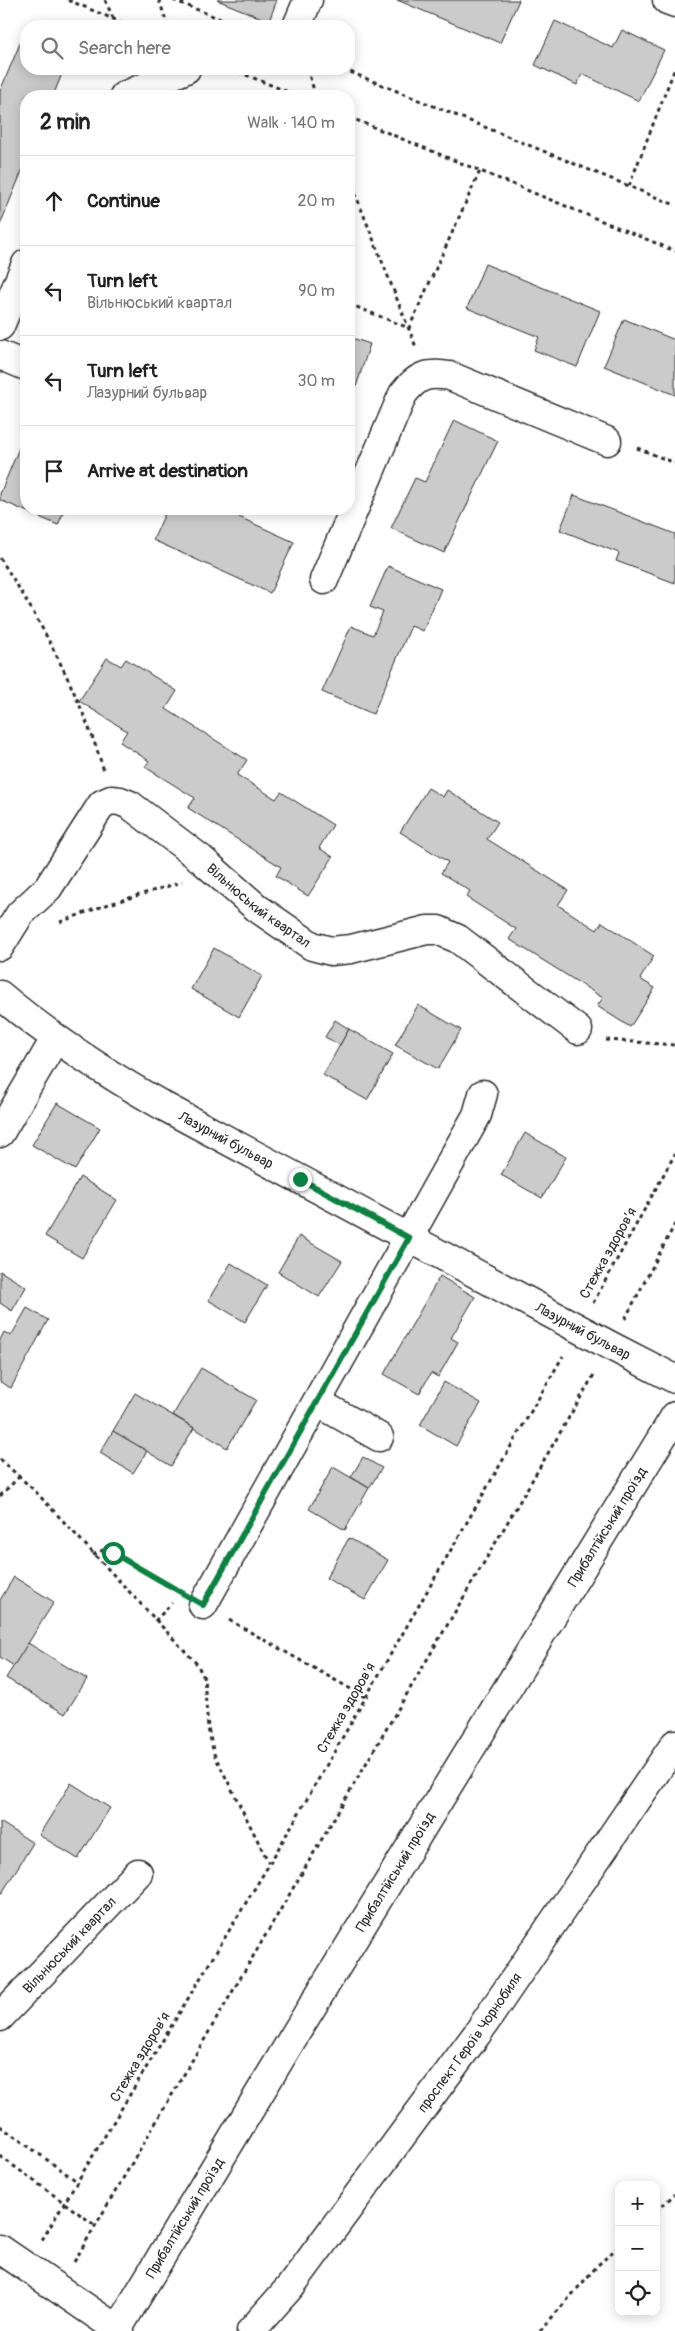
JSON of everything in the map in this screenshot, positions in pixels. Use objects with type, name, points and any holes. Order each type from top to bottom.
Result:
[{"type":"street","points":[[300,20],[308,0]]},
{"type":"street","points":[[667,0],[675,3]]},
{"type":"street","points":[[138,90],[172,75]]},
{"type":"street","points":[[0,326],[20,278]]},
{"type":"street","points":[[0,355],[20,363]]},
{"type":"street","points":[[355,498],[403,394],[412,382],[423,375],[435,373],[450,376],[607,441]]},
{"type":"street","points":[[324,580],[348,515]]},
{"type":"street","points":[[0,946],[20,914],[48,888],[56,877],[102,804],[110,800]]},
{"type":"street","name":"Вільнюський квартал","points":[[110,800],[130,805],[216,872],[257,908],[312,946],[331,951],[350,949],[427,930],[438,930],[448,933],[578,1030]]},
{"type":"street","name":"Лазурний бульвар","points":[[0,995],[55,1039],[114,1078],[578,1329],[675,1379]]},
{"type":"street","points":[[0,1133],[55,1039]]},
{"type":"street","points":[[192,1599],[317,1402],[477,1115],[483,1094]]},
{"type":"street","points":[[317,1402],[379,1437]]},
{"type":"street","name":"Прибалтійський проїзд","points":[[118,2330],[297,2030],[675,1416]]},
{"type":"street","name":"проспект Героїв Чорнобиля","points":[[252,2331],[290,2286],[477,2034],[675,1744]]},
{"type":"street","name":"Вільнюський квартал","points":[[0,2017],[138,1873]]},
{"type":"street","points":[[0,2249],[57,2290],[118,2330]]},
{"type":"path","points":[[68,0],[114,20]]},
{"type":"path","points":[[105,0],[114,20]]},
{"type":"path","points":[[159,0],[166,20]]},
{"type":"path","points":[[173,0],[223,20]]},
{"type":"path","points":[[629,186],[675,68]]},
{"type":"path","points":[[355,74],[675,205]]},
{"type":"path","points":[[246,75],[283,90]]},
{"type":"path","points":[[309,75],[314,90]]},
{"type":"path","points":[[355,119],[675,251]]},
{"type":"path","points":[[409,328],[480,171]]},
{"type":"path","points":[[355,193],[418,352],[423,375]]},
{"type":"path","points":[[355,306],[409,328]]},
{"type":"path","points":[[607,441],[639,448],[675,463]]},
{"type":"path","points":[[0,558],[56,655],[92,737],[104,773],[110,800]]},
{"type":"path","points":[[59,922],[106,905],[216,872]]},
{"type":"path","points":[[578,1030],[590,1036],[606,1040],[675,1045]]},
{"type":"path","name":"Стежка здоров’я","points":[[25,2267],[270,1863],[616,1263],[675,1154]]},
{"type":"path","points":[[57,2290],[611,1346],[675,1224]]},
{"type":"path","points":[[0,1459],[20,1476],[197,1664],[204,1678],[208,1728],[214,1754],[270,1863]]},
{"type":"path","points":[[0,1496],[20,1476]]},
{"type":"path","points":[[94,1555],[103,1550],[113,1553],[365,1697]]},
{"type":"path","points":[[155,1621],[192,1599]]},
{"type":"path","points":[[0,2126],[78,2182]]},
{"type":"path","points":[[0,2156],[96,2226]]},
{"type":"path","points":[[660,2207],[675,2194]]},
{"type":"path","points":[[540,2331],[598,2265],[615,2250]]},
{"type":"building","points":[[217,0],[277,0],[269,20]]},
{"type":"building","points":[[397,0],[519,0],[500,43]]},
{"type":"building","points":[[555,21],[613,48],[622,30],[664,50],[639,101],[582,74],[577,85],[535,65]]},
{"type":"building","points":[[20,44],[20,75],[62,75],[55,90],[20,90],[20,176],[0,225],[0,91]]},
{"type":"building","points":[[485,264],[600,311],[577,367],[534,350],[539,337],[467,308]]},
{"type":"building","points":[[624,319],[675,340],[675,395],[604,366]]},
{"type":"building","points":[[355,339],[370,344],[355,390]]},
{"type":"building","points":[[454,420],[498,441],[444,553],[391,528],[415,478],[425,482]]},
{"type":"building","points":[[20,446],[20,509],[0,500],[0,494]]},
{"type":"building","points":[[574,495],[675,534],[675,583],[616,561],[619,553],[560,530]]},
{"type":"building","points":[[35,515],[62,515],[58,525]]},
{"type":"building","points":[[164,515],[240,515],[239,517],[294,542],[270,593],[153,540]]},
{"type":"building","points":[[388,566],[441,589],[423,631],[411,626],[373,714],[322,692],[351,626],[373,635],[383,612],[370,607]]},
{"type":"building","points":[[107,658],[121,666],[126,659],[177,691],[166,709],[247,760],[237,775],[276,799],[281,792],[333,825],[319,848],[333,857],[308,896],[276,876],[281,867],[188,808],[195,798],[145,767],[149,761],[120,742],[127,731],[79,701]]},
{"type":"building","points":[[428,788],[443,797],[447,790],[498,822],[487,839],[568,890],[558,905],[597,930],[602,922],[654,956],[640,979],[655,988],[630,1027],[597,1006],[603,998],[509,939],[516,929],[466,897],[470,891],[441,873],[448,862],[400,832]]},
{"type":"building","points":[[214,948],[262,976],[239,1017],[191,989]]},
{"type":"building","points":[[418,1005],[461,1030],[438,1069],[395,1045]]},
{"type":"building","points":[[335,1020],[349,1029],[340,1045],[325,1037]]},
{"type":"building","points":[[349,1029],[393,1054],[367,1100],[323,1075]]},
{"type":"building","points":[[57,1103],[100,1128],[75,1170],[32,1145]]},
{"type":"building","points":[[525,1133],[566,1157],[542,1198],[501,1175]]},
{"type":"building","points":[[80,1177],[117,1200],[82,1258],[45,1236]]},
{"type":"building","points":[[299,1236],[342,1261],[319,1297],[278,1272]]},
{"type":"building","points":[[231,1263],[267,1285],[245,1322],[208,1300]]},
{"type":"building","points":[[0,1271],[26,1287],[12,1311],[0,1303]]},
{"type":"building","points":[[440,1276],[475,1297],[451,1338],[458,1342],[438,1377],[431,1373],[419,1394],[384,1374]]},
{"type":"building","points":[[27,1308],[48,1320],[11,1388],[0,1382],[0,1340],[4,1332],[11,1336]]},
{"type":"building","points":[[201,1368],[256,1400],[227,1448],[173,1415]]},
{"type":"building","points":[[444,1382],[481,1403],[456,1446],[420,1425]]},
{"type":"building","points":[[135,1393],[194,1428],[171,1466],[113,1431]]},
{"type":"building","points":[[113,1431],[147,1451],[133,1473],[100,1453]]},
{"type":"building","points":[[363,1457],[382,1468],[369,1488],[351,1477]]},
{"type":"building","points":[[333,1467],[369,1488],[345,1530],[309,1509]]},
{"type":"building","points":[[349,1538],[388,1560],[365,1600],[326,1578]]},
{"type":"building","points":[[14,1577],[54,1602],[14,1666],[0,1657],[0,1600]]},
{"type":"building","points":[[28,1643],[87,1679],[65,1714],[6,1678]]},
{"type":"building","points":[[71,1783],[110,1808],[78,1859],[39,1835]]},
{"type":"building","points":[[0,1822],[33,1843],[2,1893],[0,1892]]},
{"type":"route","points":[[113,1553],[203,1605],[409,1238],[300,1179]]}]
